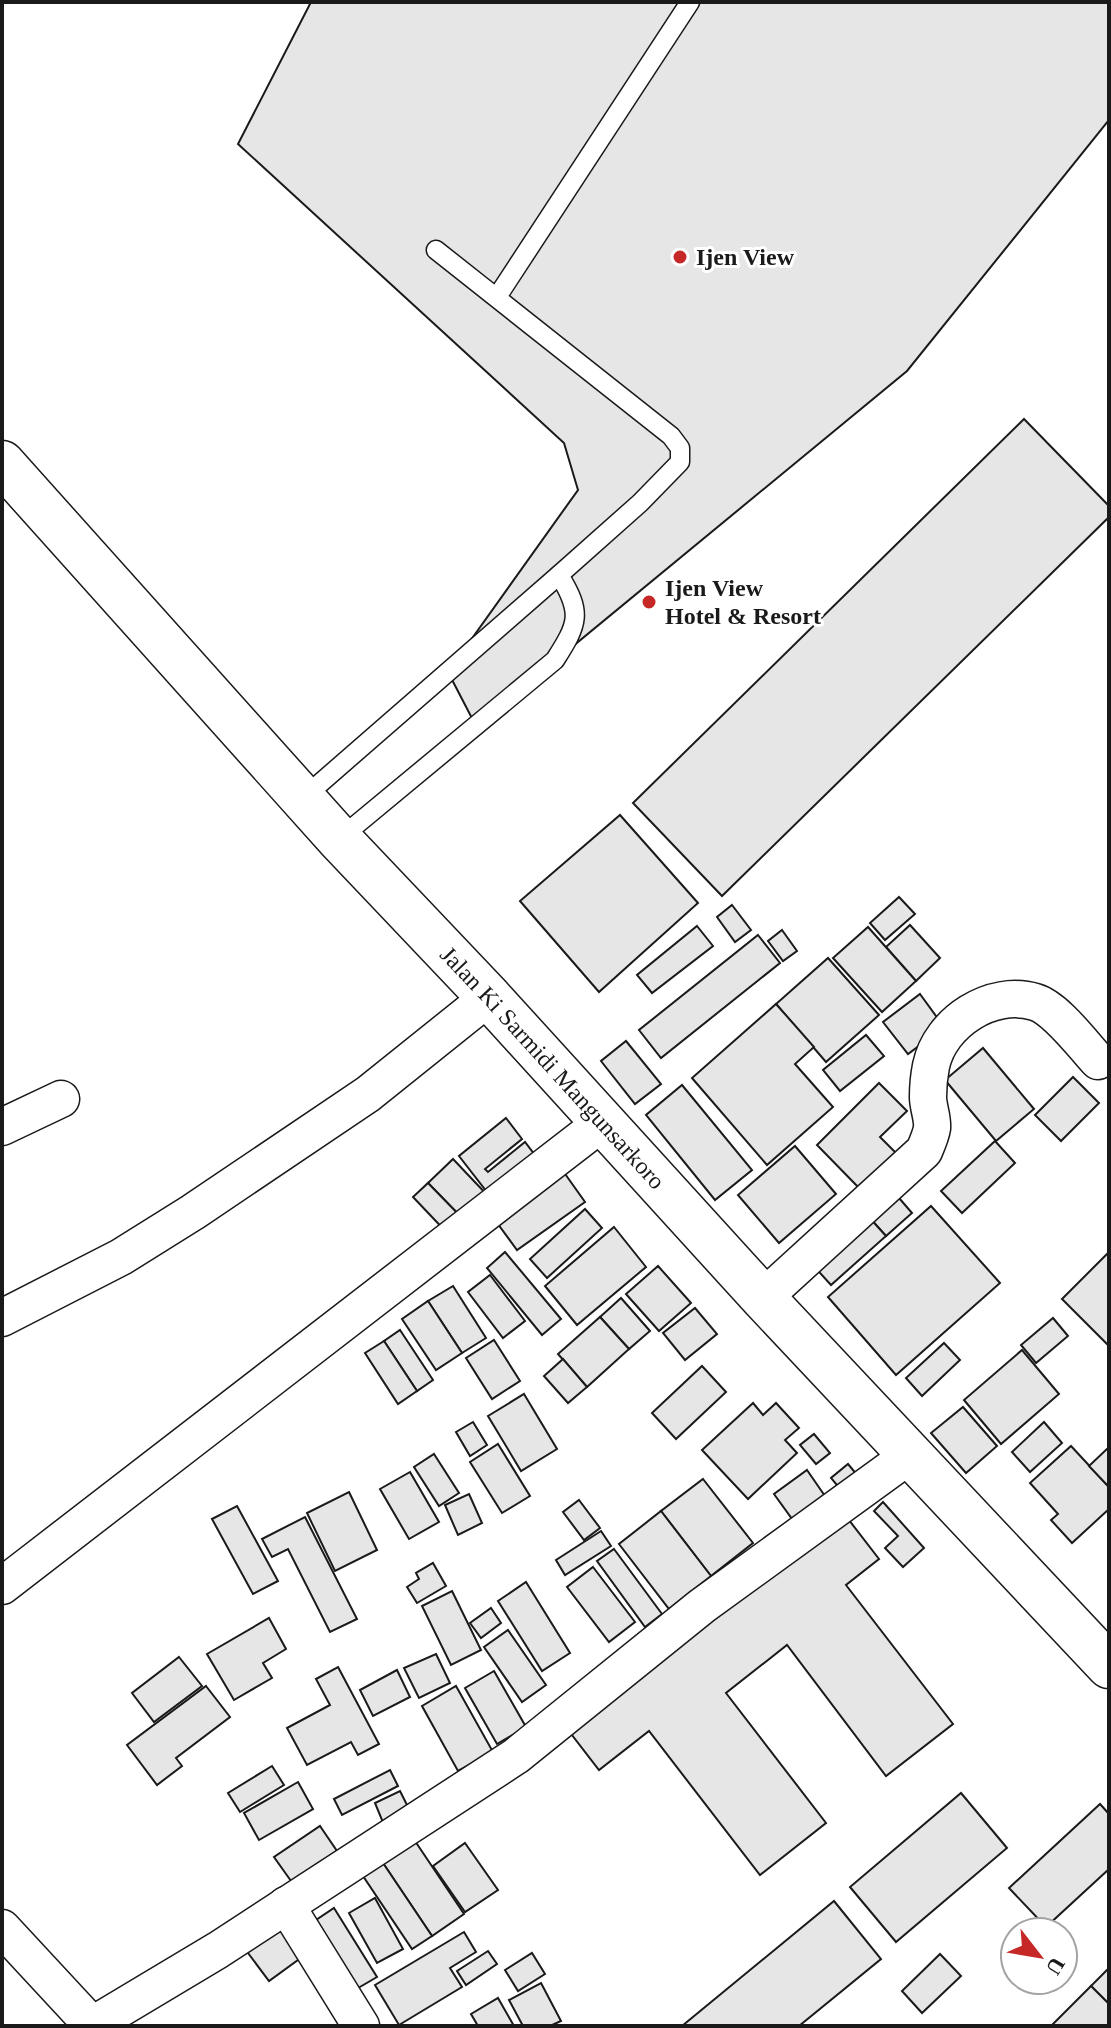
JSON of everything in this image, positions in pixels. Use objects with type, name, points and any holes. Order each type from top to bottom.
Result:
[{"type":"main road","name":"Jalan Ki Sarmidi Mangunsarkoro","points":[[2,463],[302,799],[489,997],[763,1298],[1109,1666]]},
{"type":"street","points":[[2,1318],[121,1257],[193,1212],[368,1094],[489,997]]},
{"type":"street","points":[[763,1298],[924,1151],[932,1128],[928,1097],[931,1065],[942,1039],[959,1021],[980,1007],[1007,998],[1038,1003],[1063,1023],[1098,1061]]},
{"type":"street","points":[[2,1127],[61,1099]]},
{"type":"street","points":[[2,1586],[603,1122]]},
{"type":"street","points":[[2,1928],[91,2026],[218,1950],[516,1756],[702,1606],[910,1455]]},
{"type":"street","points":[[286,1905],[361,2026]]},
{"type":"lane","points":[[497,297],[690,2]]},
{"type":"lane","points":[[302,799],[559,575],[680,462],[680,448],[671,436],[436,250]]},
{"type":"lane","points":[[339,839],[555,660],[571,636],[575,618],[573,597],[559,575]]},
{"type":"building","name":"Ijen View","points":[[311,2],[1109,2],[1109,120],[907,371],[476,726],[448,672],[578,490],[564,443],[238,144]]},
{"type":"building","points":[[1024,419],[1109,506],[1109,517],[722,896],[633,803]]},
{"type":"building","points":[[620,815],[698,903],[599,992],[520,901]]},
{"type":"building","points":[[899,897],[915,914],[885,940],[870,923]]},
{"type":"building","points":[[732,905],[751,930],[735,942],[717,917]]},
{"type":"building","points":[[910,925],[940,958],[916,981],[886,947]]},
{"type":"building","points":[[697,926],[713,946],[652,993],[637,975]]},
{"type":"building","points":[[868,927],[916,981],[882,1012],[833,958]]},
{"type":"building","points":[[782,930],[797,951],[783,961],[768,941]]},
{"type":"building","points":[[758,935],[780,963],[661,1058],[639,1030]]},
{"type":"building","points":[[828,958],[879,1015],[826,1062],[776,1004]]},
{"type":"building","points":[[920,994],[944,1027],[908,1054],[883,1022]]},
{"type":"building","points":[[776,1004],[814,1047],[795,1064],[833,1107],[767,1165],[692,1078]]},
{"type":"building","points":[[866,1035],[884,1056],[840,1091],[823,1070]]},
{"type":"building","points":[[626,1041],[661,1084],[635,1104],[601,1061]]},
{"type":"building","points":[[983,1048],[1034,1109],[996,1141],[945,1080]]},
{"type":"building","points":[[1073,1077],[1099,1103],[1061,1141],[1035,1115]]},
{"type":"building","points":[[879,1083],[907,1111],[880,1137],[898,1155],[862,1191],[817,1145]]},
{"type":"building","points":[[682,1085],[752,1170],[715,1200],[646,1115]]},
{"type":"building","points":[[506,1118],[522,1139],[485,1169],[488,1172],[525,1142],[541,1163],[494,1201],[459,1156]]},
{"type":"building","points":[[995,1141],[1015,1163],[962,1213],[941,1191]]},
{"type":"building","points":[[795,1146],[836,1194],[779,1243],[738,1195]]},
{"type":"building","points":[[453,1159],[491,1199],[466,1222],[428,1183]]},
{"type":"building","points":[[563,1171],[585,1202],[517,1250],[495,1220]]},
{"type":"building","points":[[428,1183],[466,1222],[451,1237],[413,1197]]},
{"type":"building","points":[[893,1191],[912,1213],[886,1236],[867,1215]]},
{"type":"building","points":[[931,1206],[1000,1283],[896,1375],[828,1297]]},
{"type":"building","points":[[585,1209],[602,1228],[547,1278],[530,1259]]},
{"type":"building","points":[[867,1215],[886,1236],[831,1285],[811,1263]]},
{"type":"building","points":[[614,1227],[646,1267],[577,1325],[545,1286]]},
{"type":"building","points":[[505,1252],[561,1319],[542,1335],[487,1268]]},
{"type":"building","points":[[1109,1252],[1109,1346],[1062,1299]]},
{"type":"building","points":[[658,1266],[691,1303],[659,1331],[626,1294]]},
{"type":"building","points":[[490,1275],[525,1321],[503,1338],[468,1292]]},
{"type":"building","points":[[453,1286],[486,1338],[462,1353],[428,1301]]},
{"type":"building","points":[[621,1298],[650,1331],[629,1349],[600,1317]]},
{"type":"building","points":[[428,1301],[462,1353],[436,1370],[402,1319]]},
{"type":"building","points":[[695,1308],[717,1334],[685,1360],[663,1333]]},
{"type":"building","points":[[600,1317],[629,1349],[587,1387],[558,1354]]},
{"type":"building","points":[[1053,1318],[1068,1336],[1036,1363],[1021,1345]]},
{"type":"building","points":[[400,1330],[433,1380],[417,1391],[384,1341]]},
{"type":"building","points":[[494,1340],[520,1381],[492,1399],[466,1358]]},
{"type":"building","points":[[384,1341],[417,1391],[398,1404],[365,1353]]},
{"type":"building","points":[[944,1343],[960,1360],[922,1396],[906,1378]]},
{"type":"building","points":[[1022,1350],[1059,1394],[1001,1444],[964,1400]]},
{"type":"building","points":[[563,1359],[587,1387],[568,1403],[544,1376]]},
{"type":"building","points":[[702,1366],[726,1392],[676,1439],[652,1413]]},
{"type":"building","points":[[524,1394],[557,1449],[521,1471],[488,1416]]},
{"type":"building","points":[[753,1403],[763,1415],[776,1403],[799,1428],[785,1440],[797,1453],[748,1499],[702,1450]]},
{"type":"building","points":[[963,1407],[997,1446],[966,1473],[931,1433]]},
{"type":"building","points":[[473,1422],[487,1445],[470,1456],[456,1432]]},
{"type":"building","points":[[1044,1422],[1062,1443],[1030,1472],[1012,1452]]},
{"type":"building","points":[[814,1434],[830,1453],[816,1464],[800,1445]]},
{"type":"building","points":[[498,1444],[530,1496],[502,1513],[470,1462]]},
{"type":"building","points":[[1071,1446],[1109,1487],[1109,1509],[1072,1543],[1051,1520],[1058,1514],[1030,1483]]},
{"type":"building","points":[[1109,1447],[1109,1485],[1108,1486],[1089,1466]]},
{"type":"building","points":[[434,1454],[459,1493],[439,1506],[414,1467]]},
{"type":"building","points":[[848,1464],[863,1482],[846,1496],[831,1478]]},
{"type":"building","points":[[807,1470],[827,1499],[795,1523],[774,1494]]},
{"type":"building","points":[[410,1472],[439,1522],[409,1539],[380,1489]]},
{"type":"building","points":[[703,1479],[753,1543],[711,1576],[661,1511]]},
{"type":"building","points":[[349,1492],[377,1550],[335,1571],[307,1513]]},
{"type":"building","points":[[469,1494],[482,1523],[458,1535],[445,1505]]},
{"type":"building","points":[[579,1500],[600,1528],[584,1540],[563,1512]]},
{"type":"building","points":[[883,1502],[924,1548],[903,1567],[885,1548],[898,1536],[874,1511]]},
{"type":"building","points":[[237,1506],[278,1581],[253,1594],[212,1519]]},
{"type":"building","points":[[661,1511],[711,1576],[669,1609],[619,1544]]},
{"type":"building","points":[[842,1511],[879,1559],[846,1585],[953,1724],[886,1776],[787,1645],[726,1693],[826,1823],[760,1875],[649,1731],[599,1770],[565,1726]]},
{"type":"building","points":[[305,1517],[357,1619],[330,1632],[288,1549],[272,1557],[262,1539]]},
{"type":"building","points":[[601,1531],[611,1546],[565,1575],[556,1560]]},
{"type":"building","points":[[614,1549],[662,1614],[645,1627],[597,1561]]},
{"type":"building","points":[[433,1563],[446,1586],[417,1603],[407,1587],[419,1579],[416,1573]]},
{"type":"building","points":[[593,1567],[635,1622],[609,1642],[567,1587]]},
{"type":"building","points":[[526,1582],[570,1653],[542,1671],[498,1601]]},
{"type":"building","points":[[452,1591],[481,1650],[451,1665],[422,1606]]},
{"type":"building","points":[[491,1608],[501,1623],[481,1638],[470,1623]]},
{"type":"building","points":[[269,1618],[286,1649],[263,1663],[272,1678],[234,1700],[207,1654]]},
{"type":"building","points":[[508,1630],[546,1685],[522,1702],[484,1647]]},
{"type":"building","points":[[436,1654],[450,1683],[419,1698],[404,1668]]},
{"type":"building","points":[[179,1657],[202,1686],[154,1722],[132,1693]]},
{"type":"building","points":[[338,1667],[379,1744],[358,1755],[351,1742],[307,1765],[287,1728],[330,1705],[316,1679]]},
{"type":"building","points":[[397,1670],[410,1697],[373,1716],[360,1690]]},
{"type":"building","points":[[494,1671],[526,1727],[497,1744],[465,1688]]},
{"type":"building","points":[[206,1686],[230,1717],[176,1758],[182,1766],[157,1785],[127,1745]]},
{"type":"building","points":[[456,1686],[493,1752],[458,1771],[422,1706]]},
{"type":"building","points":[[272,1766],[284,1785],[240,1812],[228,1793]]},
{"type":"building","points":[[390,1770],[398,1786],[342,1815],[334,1799]]},
{"type":"building","points":[[298,1782],[313,1809],[259,1840],[244,1813]]},
{"type":"building","points":[[400,1791],[411,1813],[384,1825],[375,1803]]},
{"type":"building","points":[[961,1793],[1007,1848],[896,1942],[850,1887]]},
{"type":"building","points":[[1100,1804],[1109,1814],[1109,1869],[1058,1916],[1036,1916],[1009,1888]]},
{"type":"building","points":[[320,1826],[337,1851],[291,1881],[274,1857]]},
{"type":"building","points":[[415,1841],[464,1914],[432,1936],[383,1863]]},
{"type":"building","points":[[465,1843],[498,1890],[465,1912],[433,1866]]},
{"type":"building","points":[[383,1863],[432,1936],[412,1949],[363,1876]]},
{"type":"building","points":[[375,1898],[403,1949],[377,1963],[349,1913]]},
{"type":"building","points":[[834,1901],[881,1959],[799,2026],[682,2026]]},
{"type":"building","points":[[334,1908],[377,1977],[353,1991],[310,1924]]},
{"type":"building","points":[[278,1925],[302,1957],[269,1981],[245,1949]]},
{"type":"building","points":[[464,1932],[476,1952],[450,1968],[462,1987],[399,2025],[375,1985]]},
{"type":"building","points":[[488,1951],[497,1964],[466,1985],[457,1971]]},
{"type":"building","points":[[532,1953],[545,1974],[518,1991],[505,1970]]},
{"type":"building","points":[[940,1954],[961,1976],[922,2013],[902,1991]]},
{"type":"building","points":[[1109,1968],[1109,2004],[1091,1986]]},
{"type":"building","points":[[541,1983],[561,2021],[550,2026],[523,2026],[509,2000]]},
{"type":"building","points":[[1091,1986],[1109,2004],[1109,2026],[1051,2026]]},
{"type":"building","points":[[498,1998],[514,2026],[478,2026],[471,2014]]},
{"type":"place","name":"Ijen View","points":[[680,257]]},
{"type":"place","name":"Ijen View Hotel & Resort","points":[[649,602]]}]
